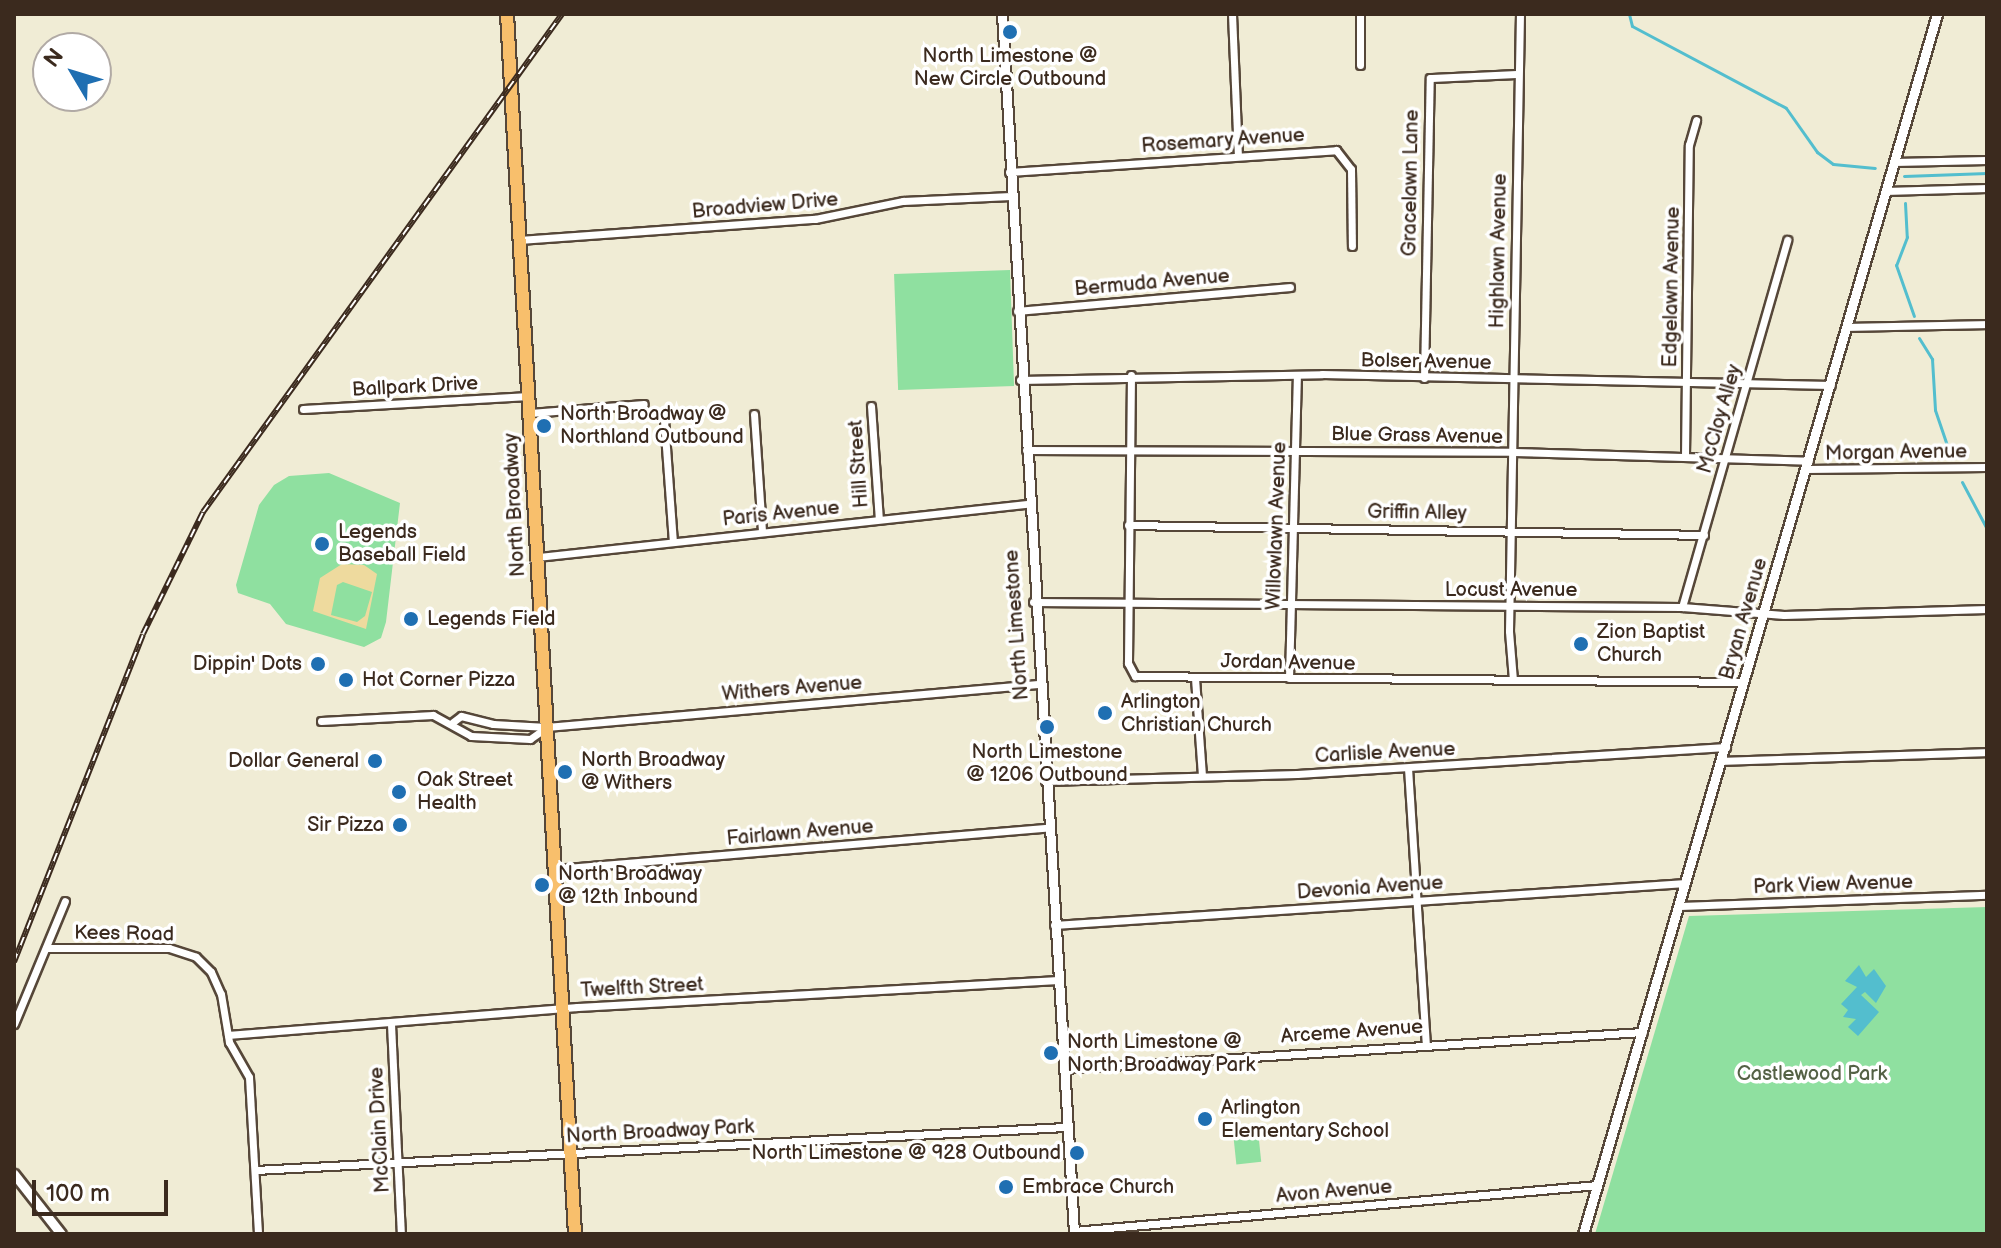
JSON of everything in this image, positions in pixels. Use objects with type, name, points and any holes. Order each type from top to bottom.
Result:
[{"type":"main road","name":"North Broadway","points":[[507,14],[575,1234]]},
{"type":"street","name":"North Limestone","points":[[1002,14],[1024,450],[1074,1232]]},
{"type":"street","points":[[1232,14],[1238,156]]},
{"type":"street","points":[[1360,14],[1360,65]]},
{"type":"street","name":"Highlawn Avenue","points":[[1513,680],[1509,607],[1520,14]]},
{"type":"street","name":"Bryan Avenue","points":[[1583,1234],[1937,14]]},
{"type":"street","name":"Gracelawn Lane","points":[[1424,378],[1430,78],[1518,74]]},
{"type":"street","name":"Edgelawn Avenue","points":[[1685,456],[1689,145],[1696,120]]},
{"type":"street","name":"Rosemary Avenue","points":[[1009,172],[1336,150],[1344,155],[1351,169],[1352,246]]},
{"type":"street","points":[[1894,162],[1987,160]]},
{"type":"street","points":[[1885,191],[1987,188]]},
{"type":"street","name":"Broadview Drive","points":[[519,240],[815,219],[903,201],[1011,196]]},
{"type":"street","name":"McCloy Alley","points":[[1682,607],[1787,240]]},
{"type":"street","name":"Bermuda Avenue","points":[[1017,311],[1290,287]]},
{"type":"street","points":[[1848,327],[1987,324]]},
{"type":"street","name":"Bolser Avenue","points":[[1020,380],[1131,375],[1297,375],[1831,385]]},
{"type":"street","name":"Jordan Avenue","points":[[1131,375],[1132,450],[1128,525],[1130,672],[1144,677],[1195,678],[1744,682]]},
{"type":"street","name":"Willowlawn Avenue","points":[[1289,678],[1297,375]]},
{"type":"street","name":"Ballpark Drive","points":[[303,409],[529,396]]},
{"type":"street","points":[[530,413],[644,404]]},
{"type":"street","name":"Hill Street","points":[[871,406],[879,519]]},
{"type":"street","points":[[754,414],[762,532]]},
{"type":"street","points":[[664,420],[673,542]]},
{"type":"street","name":"Blue Grass Avenue","points":[[1024,450],[1514,452],[1685,456],[1808,465]]},
{"type":"street","name":"Morgan Avenue","points":[[1808,465],[1987,467]]},
{"type":"street","name":"Paris Avenue","points":[[538,557],[1028,504]]},
{"type":"street","name":"Griffin Alley","points":[[1128,525],[1704,535]]},
{"type":"street","name":"Locust Avenue","points":[[1033,602],[1129,600],[1682,607],[1764,613],[1987,609]]},
{"type":"street","points":[[1195,678],[1202,776]]},
{"type":"street","name":"Withers Avenue","points":[[547,727],[1040,684]]},
{"type":"street","points":[[321,721],[433,715],[453,722],[471,736],[530,739],[547,727]]},
{"type":"street","points":[[453,722],[461,716],[493,724],[547,727]]},
{"type":"street","name":"Carlisle Avenue","points":[[1045,781],[1408,768],[1726,747]]},
{"type":"street","points":[[1722,761],[1987,752]]},
{"type":"street","points":[[1408,768],[1426,1044]]},
{"type":"street","name":"Fairlawn Avenue","points":[[555,869],[1047,828]]},
{"type":"street","name":"Devonia Avenue","points":[[1054,925],[1687,883]]},
{"type":"street","name":"Park View Avenue","points":[[1680,906],[1987,895]]},
{"type":"street","points":[[14,1024],[65,901]]},
{"type":"street","name":"Kees Road","points":[[46,948],[169,948],[187,952],[217,981],[228,1035],[249,1077],[258,1234]]},
{"type":"street","name":"Twelfth Street","points":[[228,1035],[562,1010],[1059,980]]},
{"type":"street","name":"McClain Drive","points":[[391,1024],[401,1234]]},
{"type":"street","name":"Arceme Avenue","points":[[1064,1069],[1643,1032]]},
{"type":"street","name":"North Broadway Park","points":[[255,1170],[1066,1127]]},
{"type":"street","points":[[14,1174],[61,1234]]},
{"type":"street","name":"Avon Avenue","points":[[1074,1232],[1598,1185]]},
{"type":"green space","points":[[1010,270],[1014,386],[898,390],[894,274]]},
{"type":"green space","name":"Legends Baseball Field","points":[[329,473],[400,503],[386,622],[381,638],[364,647],[286,624],[270,604],[238,593],[236,585],[259,505],[274,485],[289,476]]},
{"type":"green space","name":"Castlewood Park","points":[[1987,907],[1987,1234],[1595,1234],[1689,916]]},
{"type":"green space","points":[[1258,1131],[1261,1162],[1236,1164],[1233,1134]]},
{"type":"sand","points":[[342,564],[364,565],[377,574],[366,629],[313,611],[320,578]],"holes":[[[343,582],[372,592],[365,616],[357,622],[331,615],[337,585]]]},
{"type":"water","points":[[1859,965],[1866,977],[1874,969],[1886,986],[1876,1003],[1865,992],[1861,995],[1879,1012],[1858,1036],[1848,1027],[1856,1019],[1843,1017],[1848,1010],[1841,1004],[1857,987],[1845,981]]},
{"type":"waterway","points":[[1629,14],[1632,26],[1786,108],[1817,152],[1833,164],[1875,168]]},
{"type":"waterway","points":[[1904,176],[1987,173]]},
{"type":"waterway","points":[[1905,203],[1907,237],[1896,265],[1914,316]]},
{"type":"waterway","points":[[1919,338],[1932,359],[1935,410],[1951,457]]},
{"type":"waterway","points":[[1962,482],[1987,529]]},
{"type":"railway","points":[[14,962],[143,634],[203,512],[562,14]]},
{"type":"place","name":"North Limestone @ New Circle Outbound","points":[[1010,32]]},
{"type":"place","name":"North Broadway @ Northland Outbound","points":[[544,426]]},
{"type":"place","name":"Legends Baseball Field","points":[[322,544]]},
{"type":"place","name":"Legends Field","points":[[411,619]]},
{"type":"place","name":"Zion Baptist Church","points":[[1581,644]]},
{"type":"place","name":"Dippin' Dots","points":[[318,664]]},
{"type":"place","name":"Hot Corner Pizza","points":[[346,680]]},
{"type":"place","name":"Arlington Christian Church","points":[[1105,713]]},
{"type":"place","name":"North Limestone @ 1206 Outbound","points":[[1047,727]]},
{"type":"place","name":"Dollar General","points":[[375,761]]},
{"type":"place","name":"North Broadway @ Withers","points":[[565,772]]},
{"type":"place","name":"Oak Street Health","points":[[399,792]]},
{"type":"place","name":"Sir Pizza","points":[[400,825]]},
{"type":"place","name":"North Broadway @ 12th Inbound","points":[[542,885]]},
{"type":"place","name":"North Limestone @ North Broadway Park","points":[[1051,1053]]},
{"type":"place","name":"Arlington Elementary School","points":[[1205,1119]]},
{"type":"place","name":"North Limestone @ 928 Outbound","points":[[1077,1153]]},
{"type":"place","name":"Embrace Church","points":[[1006,1187]]}]
